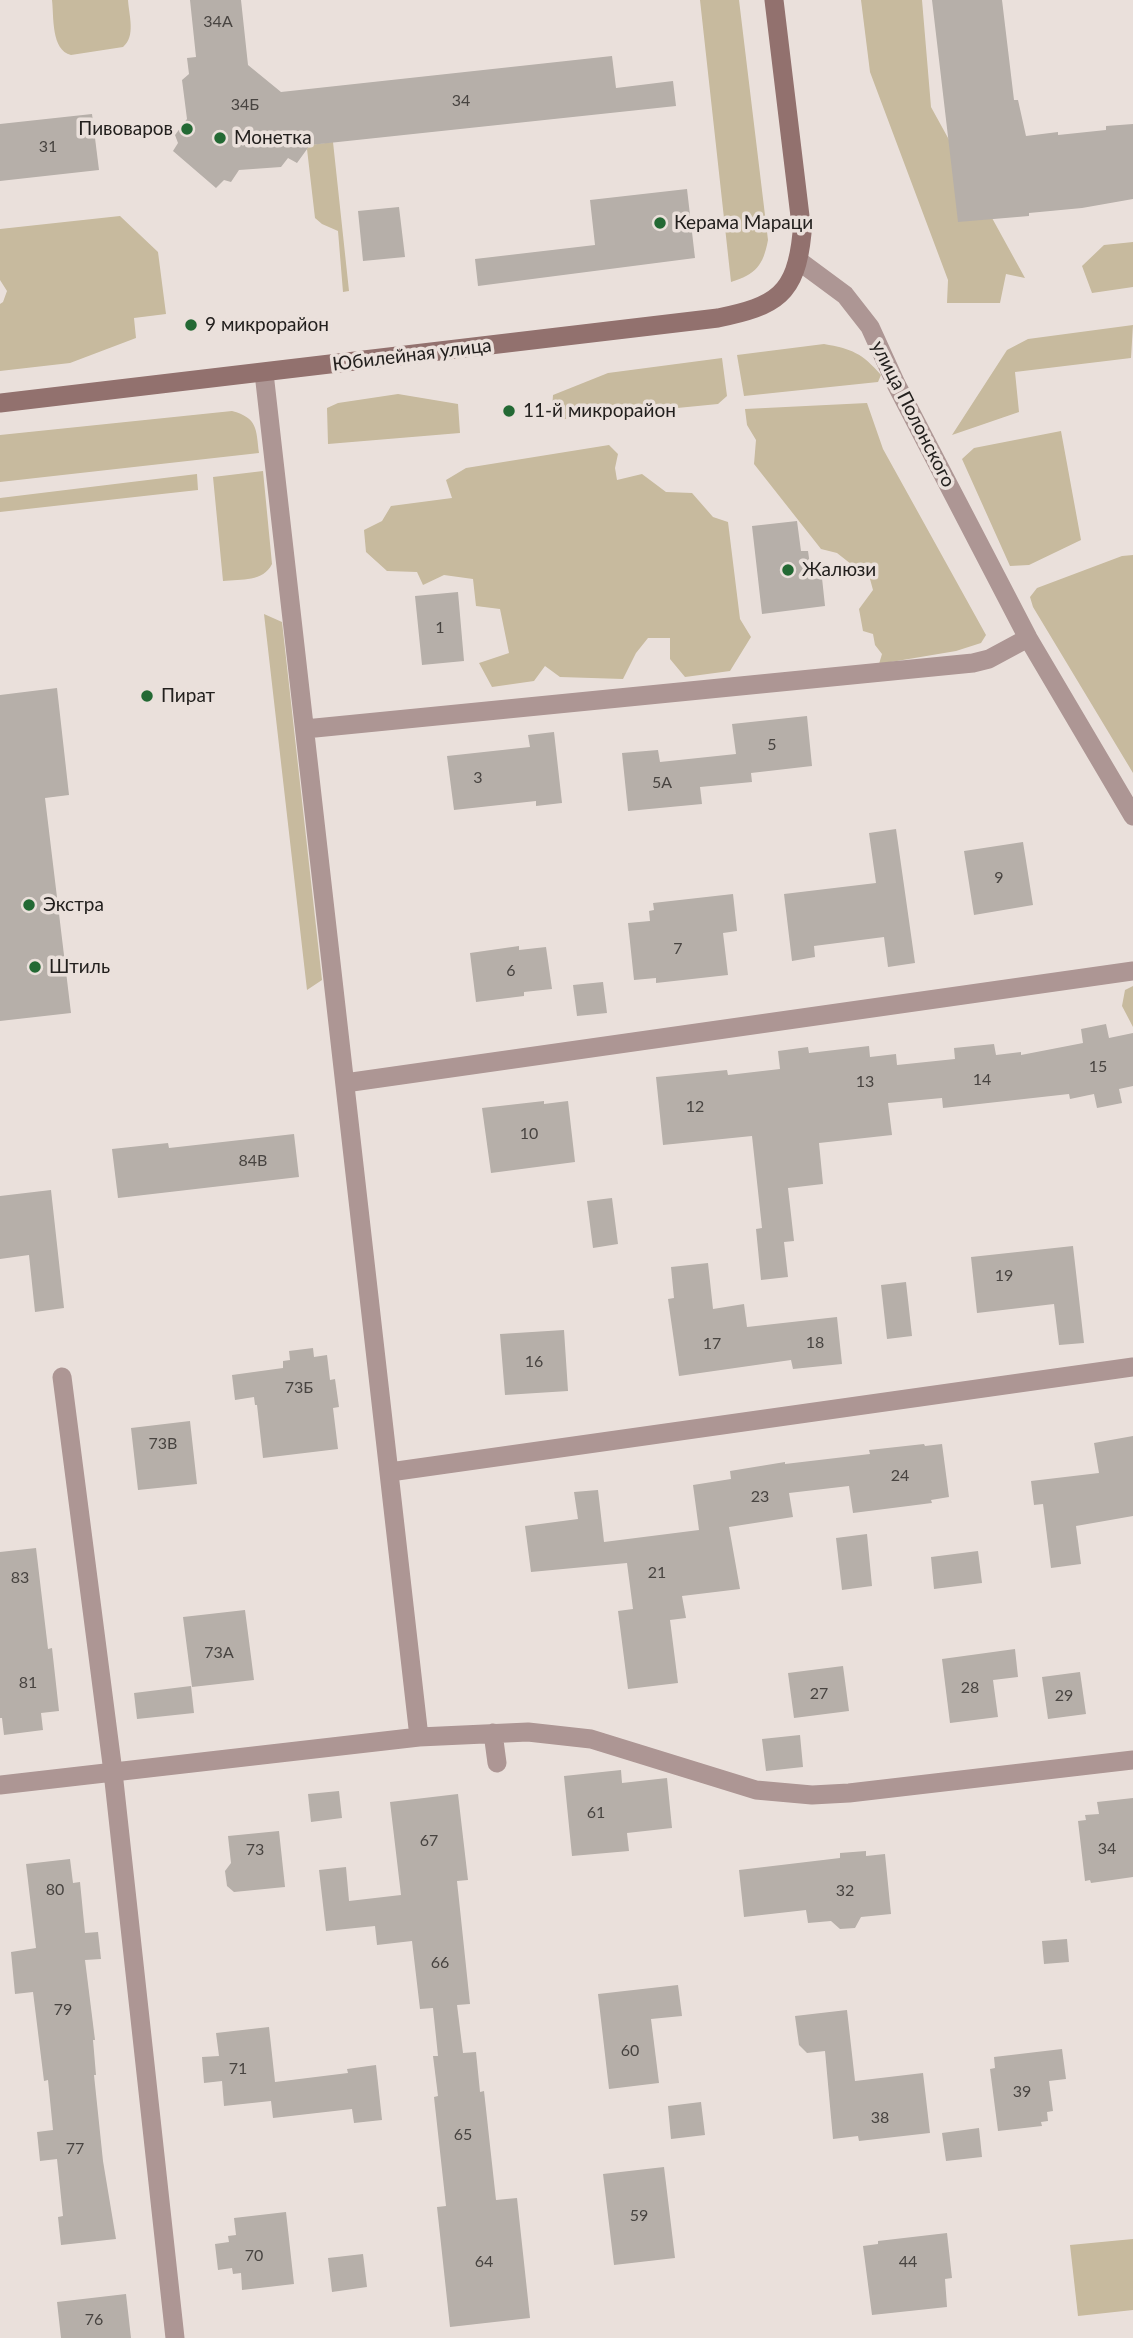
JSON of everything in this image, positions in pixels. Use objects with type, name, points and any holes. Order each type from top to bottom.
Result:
[{"type":"main road","points":[[774,0],[802,233],[799,261]]},
{"type":"main road","name":"Юбилейная улица","points":[[0,403],[741,313],[765,304],[787,289],[799,261]]},
{"type":"street","name":"улица Полонского","points":[[799,261],[845,295],[870,327],[896,383],[1028,638],[1133,816]]},
{"type":"street","points":[[264,373],[419,1737]]},
{"type":"street","points":[[304,729],[973,663],[989,659],[1028,638]]},
{"type":"street","points":[[345,1083],[1133,971]]},
{"type":"street","points":[[390,1472],[1133,1367]]},
{"type":"street","points":[[62,1377],[113,1772],[175,2338]]},
{"type":"street","points":[[0,1785],[419,1737],[528,1732],[591,1739],[756,1790],[813,1795],[1133,1760]]},
{"type":"street","points":[[493,1733],[497,1763]]},
{"type":"shaded area","points":[[52,0],[128,0],[131,25],[127,42],[123,47],[71,55],[65,52],[60,47],[55,32]]},
{"type":"shaded area","points":[[700,0],[739,0],[768,240],[764,256],[757,268],[747,276],[731,282]]},
{"type":"shaded area","points":[[861,0],[922,0],[931,107],[1025,278],[1006,274],[1000,303],[947,303],[948,280],[870,72]]},
{"type":"shaded area","points":[[333,142],[349,291],[343,292],[338,231],[315,218],[307,149],[310,145]]},
{"type":"shaded area","points":[[120,216],[158,252],[166,314],[134,318],[136,338],[70,363],[0,371],[0,304],[7,291],[0,280],[0,229]]},
{"type":"shaded area","points":[[1133,242],[1133,287],[1092,293],[1082,266],[1104,245]]},
{"type":"shaded area","points":[[1133,325],[1131,358],[1015,372],[1019,412],[952,435],[1007,350],[1028,339]]},
{"type":"shaded area","points":[[824,344],[849,350],[862,357],[881,375],[878,382],[744,396],[737,355]]},
{"type":"shaded area","points":[[722,358],[727,396],[718,404],[555,420],[552,410],[553,395],[608,373]]},
{"type":"shaded area","points":[[398,394],[458,404],[460,433],[328,444],[327,408],[338,403]]},
{"type":"shaded area","points":[[867,403],[883,449],[986,635],[981,643],[956,651],[879,664],[882,654],[875,645],[873,634],[863,631],[859,609],[873,590],[870,579],[837,553],[821,549],[754,464],[756,440],[747,425],[745,409]]},
{"type":"shaded area","points":[[232,411],[251,421],[256,431],[259,453],[0,482],[0,435]]},
{"type":"shaded area","points":[[1061,431],[1081,540],[1029,565],[1010,566],[962,459],[974,448]]},
{"type":"shaded area","points":[[609,445],[618,454],[615,468],[617,480],[642,474],[666,492],[692,493],[713,517],[728,522],[740,619],[751,637],[730,671],[685,677],[670,659],[670,638],[648,638],[636,653],[623,679],[560,677],[545,666],[534,681],[492,687],[479,663],[509,653],[500,609],[476,606],[473,579],[444,575],[423,585],[417,572],[387,571],[366,552],[364,530],[382,521],[391,506],[452,498],[446,480],[466,468]]},
{"type":"shaded area","points":[[263,471],[272,564],[258,577],[223,581],[213,477]]},
{"type":"shaded area","points":[[197,474],[198,490],[0,512],[0,498]]},
{"type":"shaded area","points":[[1133,555],[1133,773],[1033,607],[1030,597],[1037,588],[1122,556]]},
{"type":"shaded area","points":[[264,614],[282,622],[322,980],[307,990]]},
{"type":"shaded area","points":[[1133,986],[1133,1027],[1122,1006],[1125,990]]},
{"type":"shaded area","points":[[1133,2239],[1133,2310],[1078,2316],[1070,2245]]},
{"type":"building","points":[[190,0],[241,0],[248,65],[281,92],[612,56],[616,88],[673,81],[676,106],[310,145],[297,163],[288,158],[281,167],[239,170],[231,182],[224,180],[216,188],[173,151],[178,143],[175,135],[187,119],[182,80],[189,74],[187,58],[196,57]]},
{"type":"building","points":[[932,0],[1002,0],[1014,100],[1018,100],[1026,136],[1106,130],[1106,126],[1133,124],[1133,199],[1082,208],[1029,213],[1029,216],[958,222]]},
{"type":"building","points":[[92,114],[99,170],[0,181],[0,124]]},
{"type":"building","points":[[687,189],[695,258],[478,286],[475,259],[595,245],[590,200]]},
{"type":"building","points":[[399,207],[405,257],[363,261],[358,211]]},
{"type":"building","points":[[797,521],[801,551],[808,551],[812,579],[822,578],[825,606],[762,614],[752,526]]},
{"type":"building","points":[[458,592],[464,661],[422,665],[415,596]]},
{"type":"building","name":"Экстра","points":[[57,688],[69,795],[45,798],[71,1013],[0,1021],[0,695]]},
{"type":"building","points":[[807,716],[812,766],[751,773],[752,782],[700,787],[702,804],[628,811],[622,753],[658,750],[660,762],[736,754],[732,724]]},
{"type":"building","points":[[554,732],[562,803],[536,806],[536,801],[454,810],[447,756],[530,747],[528,735]]},
{"type":"building","points":[[896,829],[915,963],[888,967],[884,937],[814,946],[815,957],[792,961],[784,894],[876,883],[869,833]]},
{"type":"building","points":[[1023,842],[1033,905],[974,915],[964,851]]},
{"type":"building","points":[[733,894],[737,931],[723,933],[728,975],[656,983],[656,978],[634,980],[628,923],[650,921],[649,911],[654,910],[653,903]]},
{"type":"building","points":[[519,946],[519,950],[546,947],[552,989],[524,992],[524,996],[476,1002],[470,953]]},
{"type":"building","points":[[603,982],[607,1013],[577,1016],[573,985]]},
{"type":"building","points":[[1106,1024],[1109,1038],[1133,1033],[1133,1086],[1119,1089],[1122,1103],[1097,1108],[1094,1094],[1070,1099],[1069,1094],[943,1108],[942,1098],[888,1103],[892,1135],[819,1143],[823,1184],[788,1188],[794,1241],[784,1242],[788,1277],[761,1280],[756,1229],[762,1228],[752,1136],[663,1145],[656,1077],[727,1070],[728,1075],[780,1069],[778,1051],[808,1047],[809,1053],[869,1046],[870,1057],[896,1054],[897,1065],[955,1059],[954,1048],[994,1044],[996,1055],[1021,1052],[1021,1055],[1083,1043],[1081,1029]]},
{"type":"building","points":[[544,1101],[544,1104],[568,1101],[575,1162],[491,1173],[482,1108]]},
{"type":"building","points":[[294,1134],[299,1177],[118,1198],[112,1149],[168,1143],[169,1148]]},
{"type":"building","points":[[51,1190],[64,1308],[35,1312],[29,1255],[0,1259],[0,1196]]},
{"type":"building","points":[[612,1198],[618,1244],[593,1248],[587,1201]]},
{"type":"building","points":[[1073,1246],[1084,1343],[1059,1345],[1054,1304],[977,1313],[971,1257]]},
{"type":"building","points":[[708,1263],[713,1309],[744,1304],[747,1327],[837,1317],[842,1364],[793,1369],[791,1360],[679,1376],[668,1299],[674,1298],[671,1267]]},
{"type":"building","points":[[906,1282],[912,1336],[887,1339],[881,1285]]},
{"type":"building","points":[[564,1330],[568,1391],[505,1395],[500,1334]]},
{"type":"building","points":[[313,1348],[314,1357],[327,1355],[330,1380],[335,1379],[339,1407],[333,1408],[338,1449],[263,1458],[257,1405],[254,1397],[235,1400],[232,1375],[283,1368],[283,1361],[290,1360],[289,1351]]},
{"type":"building","points":[[190,1421],[197,1484],[138,1490],[131,1428]]},
{"type":"building","points":[[1133,1436],[1133,1516],[1076,1526],[1081,1564],[1051,1568],[1043,1504],[1034,1505],[1031,1481],[1099,1473],[1094,1443]]},
{"type":"building","points":[[942,1444],[949,1497],[931,1500],[932,1503],[853,1513],[849,1486],[789,1493],[793,1517],[729,1527],[740,1589],[682,1596],[686,1618],[670,1620],[678,1683],[628,1689],[618,1611],[633,1609],[627,1563],[531,1572],[525,1526],[578,1519],[574,1492],[598,1490],[604,1542],[699,1530],[693,1485],[731,1479],[730,1471],[785,1462],[870,1454],[869,1450]]},
{"type":"building","points":[[867,1534],[872,1586],[842,1590],[836,1538]]},
{"type":"building","points":[[36,1548],[48,1649],[52,1648],[59,1711],[41,1713],[43,1730],[4,1735],[0,1718],[0,1552]]},
{"type":"building","points":[[978,1551],[982,1583],[934,1589],[931,1557]]},
{"type":"building","points":[[245,1610],[254,1680],[192,1687],[183,1617]]},
{"type":"building","points":[[1015,1649],[1018,1677],[993,1680],[998,1717],[950,1723],[942,1659]]},
{"type":"building","points":[[843,1666],[849,1711],[794,1718],[788,1673]]},
{"type":"building","points":[[1080,1672],[1086,1714],[1048,1719],[1042,1677]]},
{"type":"building","points":[[191,1686],[194,1713],[137,1719],[134,1693]]},
{"type":"building","points":[[800,1735],[803,1767],[766,1771],[762,1739]]},
{"type":"building","points":[[621,1770],[622,1783],[667,1778],[672,1828],[627,1833],[629,1851],[572,1856],[564,1776]]},
{"type":"building","points":[[339,1791],[342,1818],[311,1822],[308,1794]]},
{"type":"building","points":[[458,1794],[468,1880],[457,1881],[470,2004],[457,2005],[463,2053],[476,2052],[480,2092],[484,2091],[496,2200],[517,2198],[530,2318],[450,2327],[437,2207],[446,2206],[434,2097],[438,2096],[433,2056],[438,2056],[433,2008],[420,2009],[412,1941],[377,1945],[375,1926],[326,1931],[319,1870],[346,1867],[349,1901],[401,1895],[390,1802]]},
{"type":"building","points":[[1133,1798],[1133,1877],[1091,1883],[1090,1880],[1085,1881],[1078,1821],[1086,1820],[1085,1815],[1099,1814],[1097,1802]]},
{"type":"building","points":[[279,1831],[285,1887],[234,1892],[227,1886],[225,1871],[231,1863],[228,1836]]},
{"type":"building","points":[[866,1851],[866,1856],[885,1854],[891,1914],[861,1917],[855,1928],[840,1929],[831,1921],[808,1923],[806,1910],[744,1917],[739,1870],[840,1858],[840,1853]]},
{"type":"building","points":[[70,1859],[73,1883],[80,1882],[85,1933],[98,1932],[101,1959],[85,1960],[95,2040],[94,2075],[103,2161],[116,2239],[61,2245],[58,2217],[63,2216],[57,2159],[40,2161],[37,2132],[53,2130],[48,2080],[44,2081],[33,1992],[15,1994],[11,1952],[36,1948],[26,1864]]},
{"type":"building","points":[[1067,1939],[1069,1962],[1044,1964],[1042,1941]]},
{"type":"building","points":[[678,1985],[682,2016],[651,2019],[659,2083],[609,2089],[598,1994]]},
{"type":"building","points":[[847,2010],[855,2081],[923,2073],[930,2133],[859,2141],[858,2136],[833,2139],[825,2051],[807,2053],[799,2045],[795,2016]]},
{"type":"building","points":[[269,2027],[275,2082],[348,2073],[347,2069],[376,2065],[382,2120],[354,2123],[352,2109],[273,2118],[271,2101],[224,2106],[222,2081],[204,2083],[202,2057],[219,2056],[216,2033]]},
{"type":"building","points":[[1062,2049],[1066,2079],[1049,2081],[1053,2111],[1047,2112],[1048,2121],[1041,2122],[1042,2126],[998,2131],[990,2069],[995,2068],[994,2057]]},
{"type":"building","points":[[701,2102],[705,2135],[671,2139],[668,2106]]},
{"type":"building","points":[[979,2128],[982,2157],[946,2161],[942,2133]]},
{"type":"building","points":[[664,2167],[675,2258],[614,2265],[603,2174]]},
{"type":"building","points":[[286,2212],[294,2284],[242,2290],[241,2273],[233,2274],[232,2268],[218,2270],[215,2244],[229,2242],[228,2236],[236,2235],[234,2218]]},
{"type":"building","points":[[947,2233],[952,2278],[945,2279],[947,2307],[872,2315],[863,2246],[878,2244],[878,2241]]},
{"type":"building","points":[[363,2254],[367,2287],[332,2292],[328,2258]]},
{"type":"building","points":[[126,2294],[131,2338],[61,2338],[57,2302]]},
{"type":"place","name":"Пивоваров","points":[[187,129]]},
{"type":"place","name":"Монетка","points":[[220,138]]},
{"type":"place","name":"Керама Мараци","points":[[660,223]]},
{"type":"place","name":"9 микрорайон","points":[[191,325]]},
{"type":"place","name":"11-й микрорайон","points":[[509,411]]},
{"type":"place","name":"Жалюзи","points":[[788,570]]},
{"type":"place","name":"Пират","points":[[147,696]]},
{"type":"place","name":"Экстра","points":[[29,905]]},
{"type":"place","name":"Штиль","points":[[35,967]]}]
